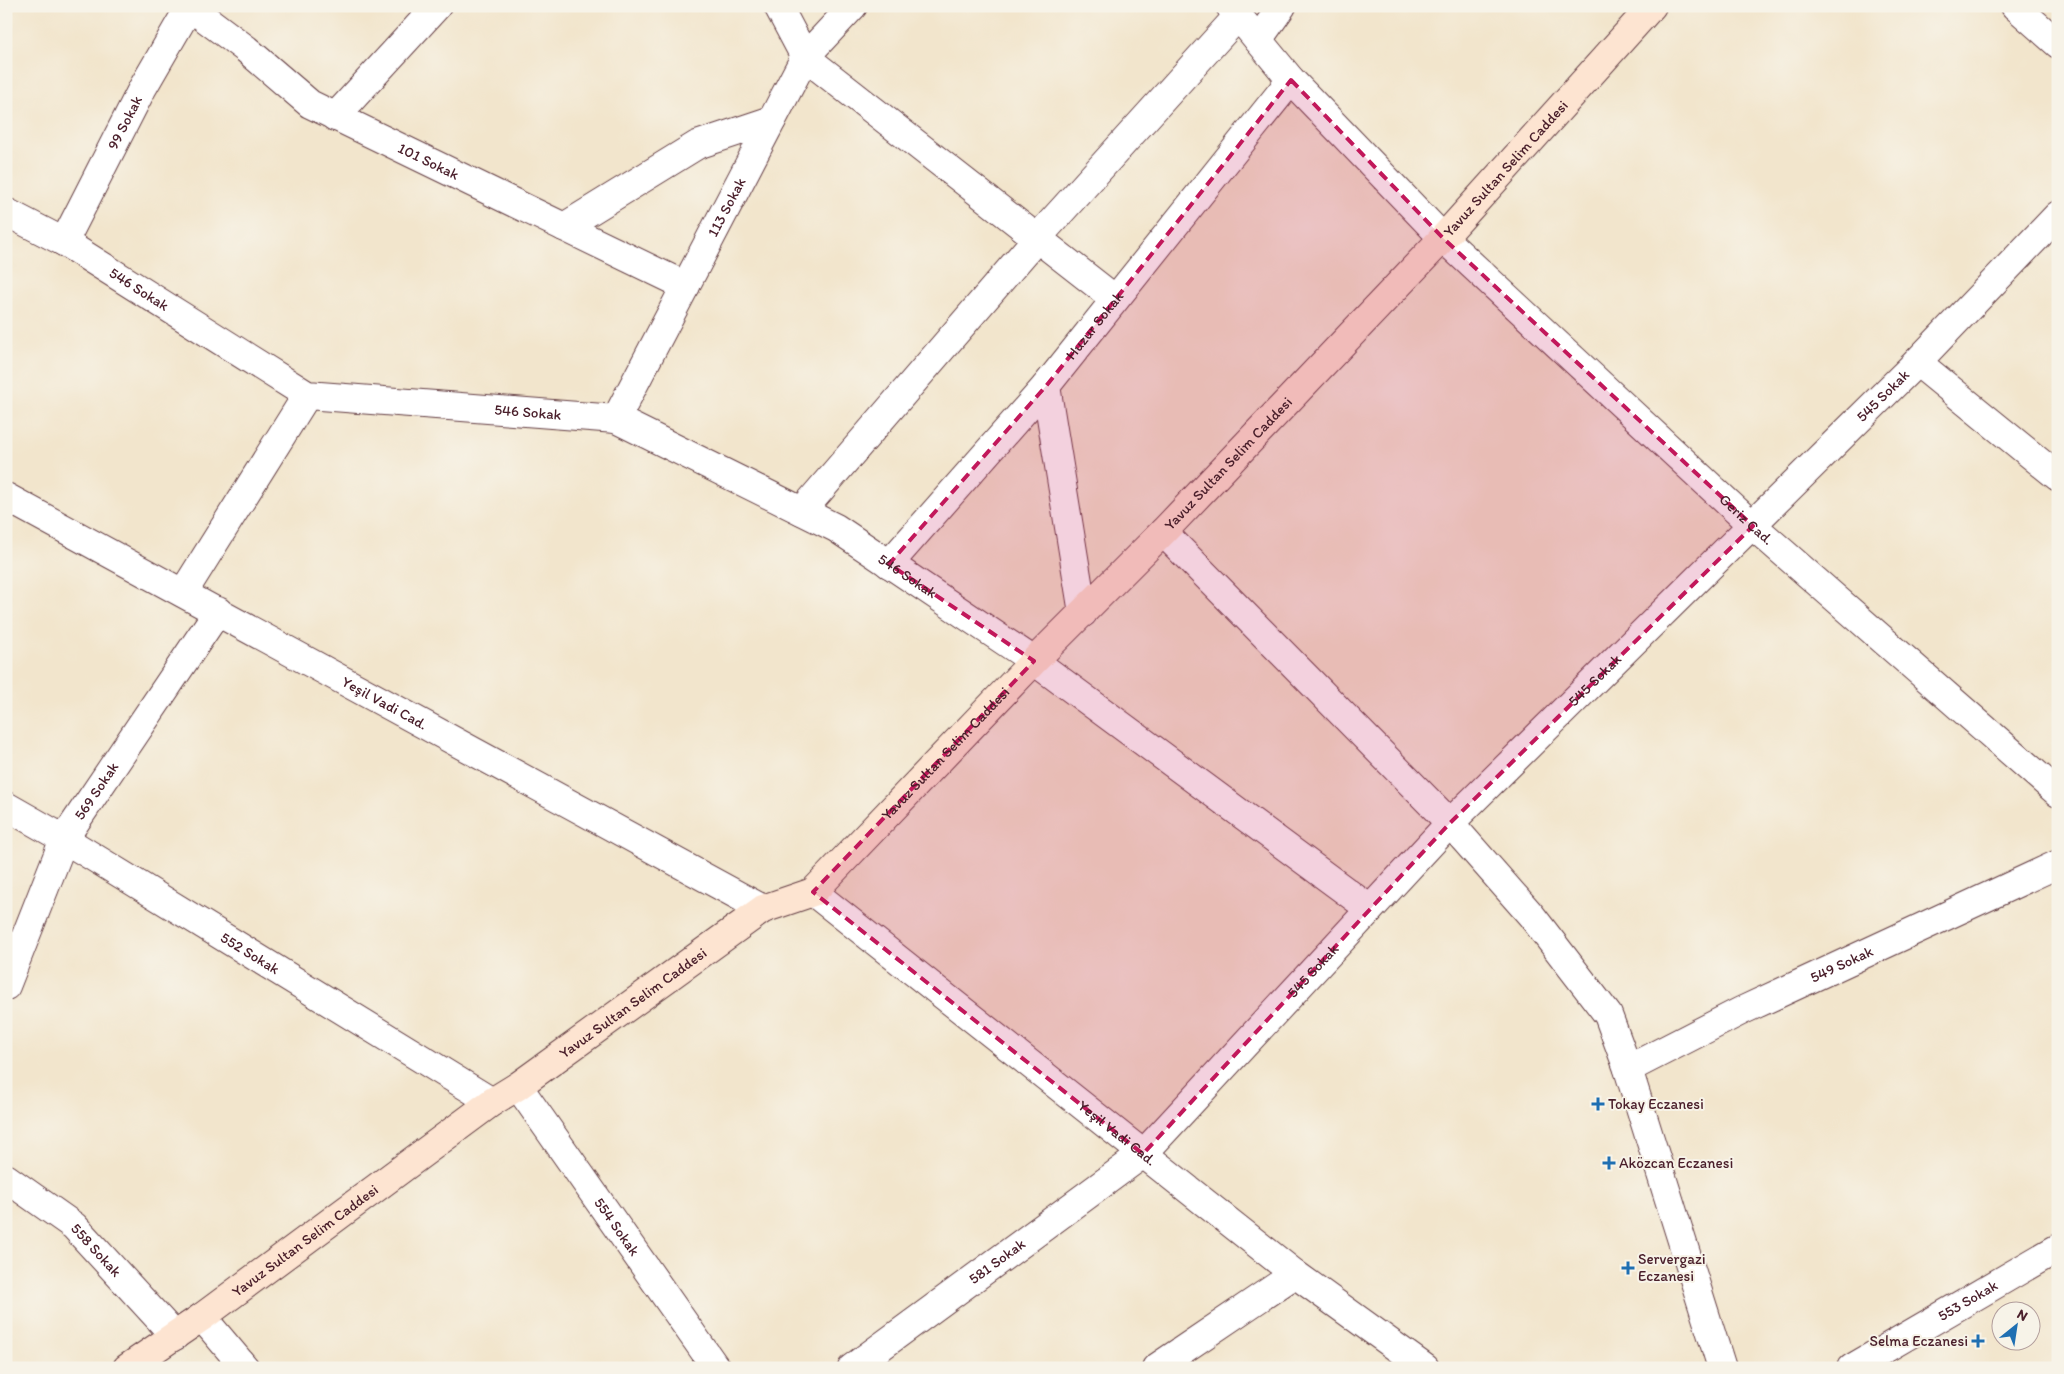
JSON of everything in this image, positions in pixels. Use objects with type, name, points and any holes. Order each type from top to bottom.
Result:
[{"type":"street","name":"101 Sokak","points":[[190,6],[246,49],[310,104],[686,286]]},
{"type":"street","name":"99 Sokak","points":[[64,242],[142,89],[190,6]]},
{"type":"street","points":[[335,116],[437,6]]},
{"type":"street","points":[[778,6],[805,57],[1115,299]]},
{"type":"street","name":"113 Sokak","points":[[616,419],[805,57],[853,6]]},
{"type":"street","points":[[1258,40],[1282,6]]},
{"type":"street","name":"Yavuz Sultan Selim Caddesi","points":[[127,1368],[202,1317],[492,1102],[518,1086],[763,909],[813,892],[1034,662],[1163,532],[1442,238],[1652,6]]},
{"type":"street","points":[[2015,6],[2058,44]]},
{"type":"street","points":[[802,512],[1234,11]]},
{"type":"street","name":"Geriz Cad.","points":[[1234,11],[1291,80],[1442,238],[1753,526],[2058,793]]},
{"type":"street","name":"Huzur Sokak","points":[[889,564],[1046,386],[1291,80]]},
{"type":"street","points":[[564,227],[697,144],[772,120]]},
{"type":"street","name":"546 Sokak","points":[[6,212],[64,242],[307,395],[616,419],[836,528],[1034,662],[1370,909]]},
{"type":"street","name":"545 Sokak","points":[[1143,1154],[1450,823],[1918,362],[2058,215]]},
{"type":"street","points":[[1918,362],[2058,478]]},
{"type":"street","points":[[1046,386],[1083,613]]},
{"type":"street","points":[[183,593],[307,395]]},
{"type":"street","name":"Yeşil Vadi Cad.","points":[[6,497],[763,909]]},
{"type":"street","points":[[1163,532],[1450,823],[1531,915],[1608,1015],[1628,1069],[1722,1368]]},
{"type":"street","name":"569 Sokak","points":[[6,986],[64,840],[218,611]]},
{"type":"street","name":"552 Sokak","points":[[6,806],[492,1102]]},
{"type":"street","name":"549 Sokak","points":[[1628,1069],[1741,1011],[2058,864]]},
{"type":"street","name":"Yeşil Vadi Cad.","points":[[813,892],[1295,1274],[1425,1368]]},
{"type":"street","name":"554 Sokak","points":[[518,1086],[716,1368]]},
{"type":"street","name":"581 Sokak","points":[[852,1368],[1143,1154]]},
{"type":"street","name":"558 Sokak","points":[[6,1178],[74,1226],[174,1336]]},
{"type":"street","name":"553 Sokak","points":[[1852,1368],[1892,1359],[2058,1248]]},
{"type":"street","points":[[1156,1368],[1295,1274]]},
{"type":"street","points":[[202,1317],[245,1368]]},
{"type":"highlighted area","points":[[1291,80],[1443,238],[1753,526],[1450,823],[1143,1154],[813,892],[1034,661],[889,564],[1046,386]]},
{"type":"place","name":"Tokay Eczanesi","points":[[1598,1104]]},
{"type":"place","name":"Aközcan Eczanesi","points":[[1609,1163]]},
{"type":"place","name":"Servergazi Eczanesi","points":[[1628,1268]]},
{"type":"place","name":"Selma Eczanesi","points":[[1978,1341]]}]
